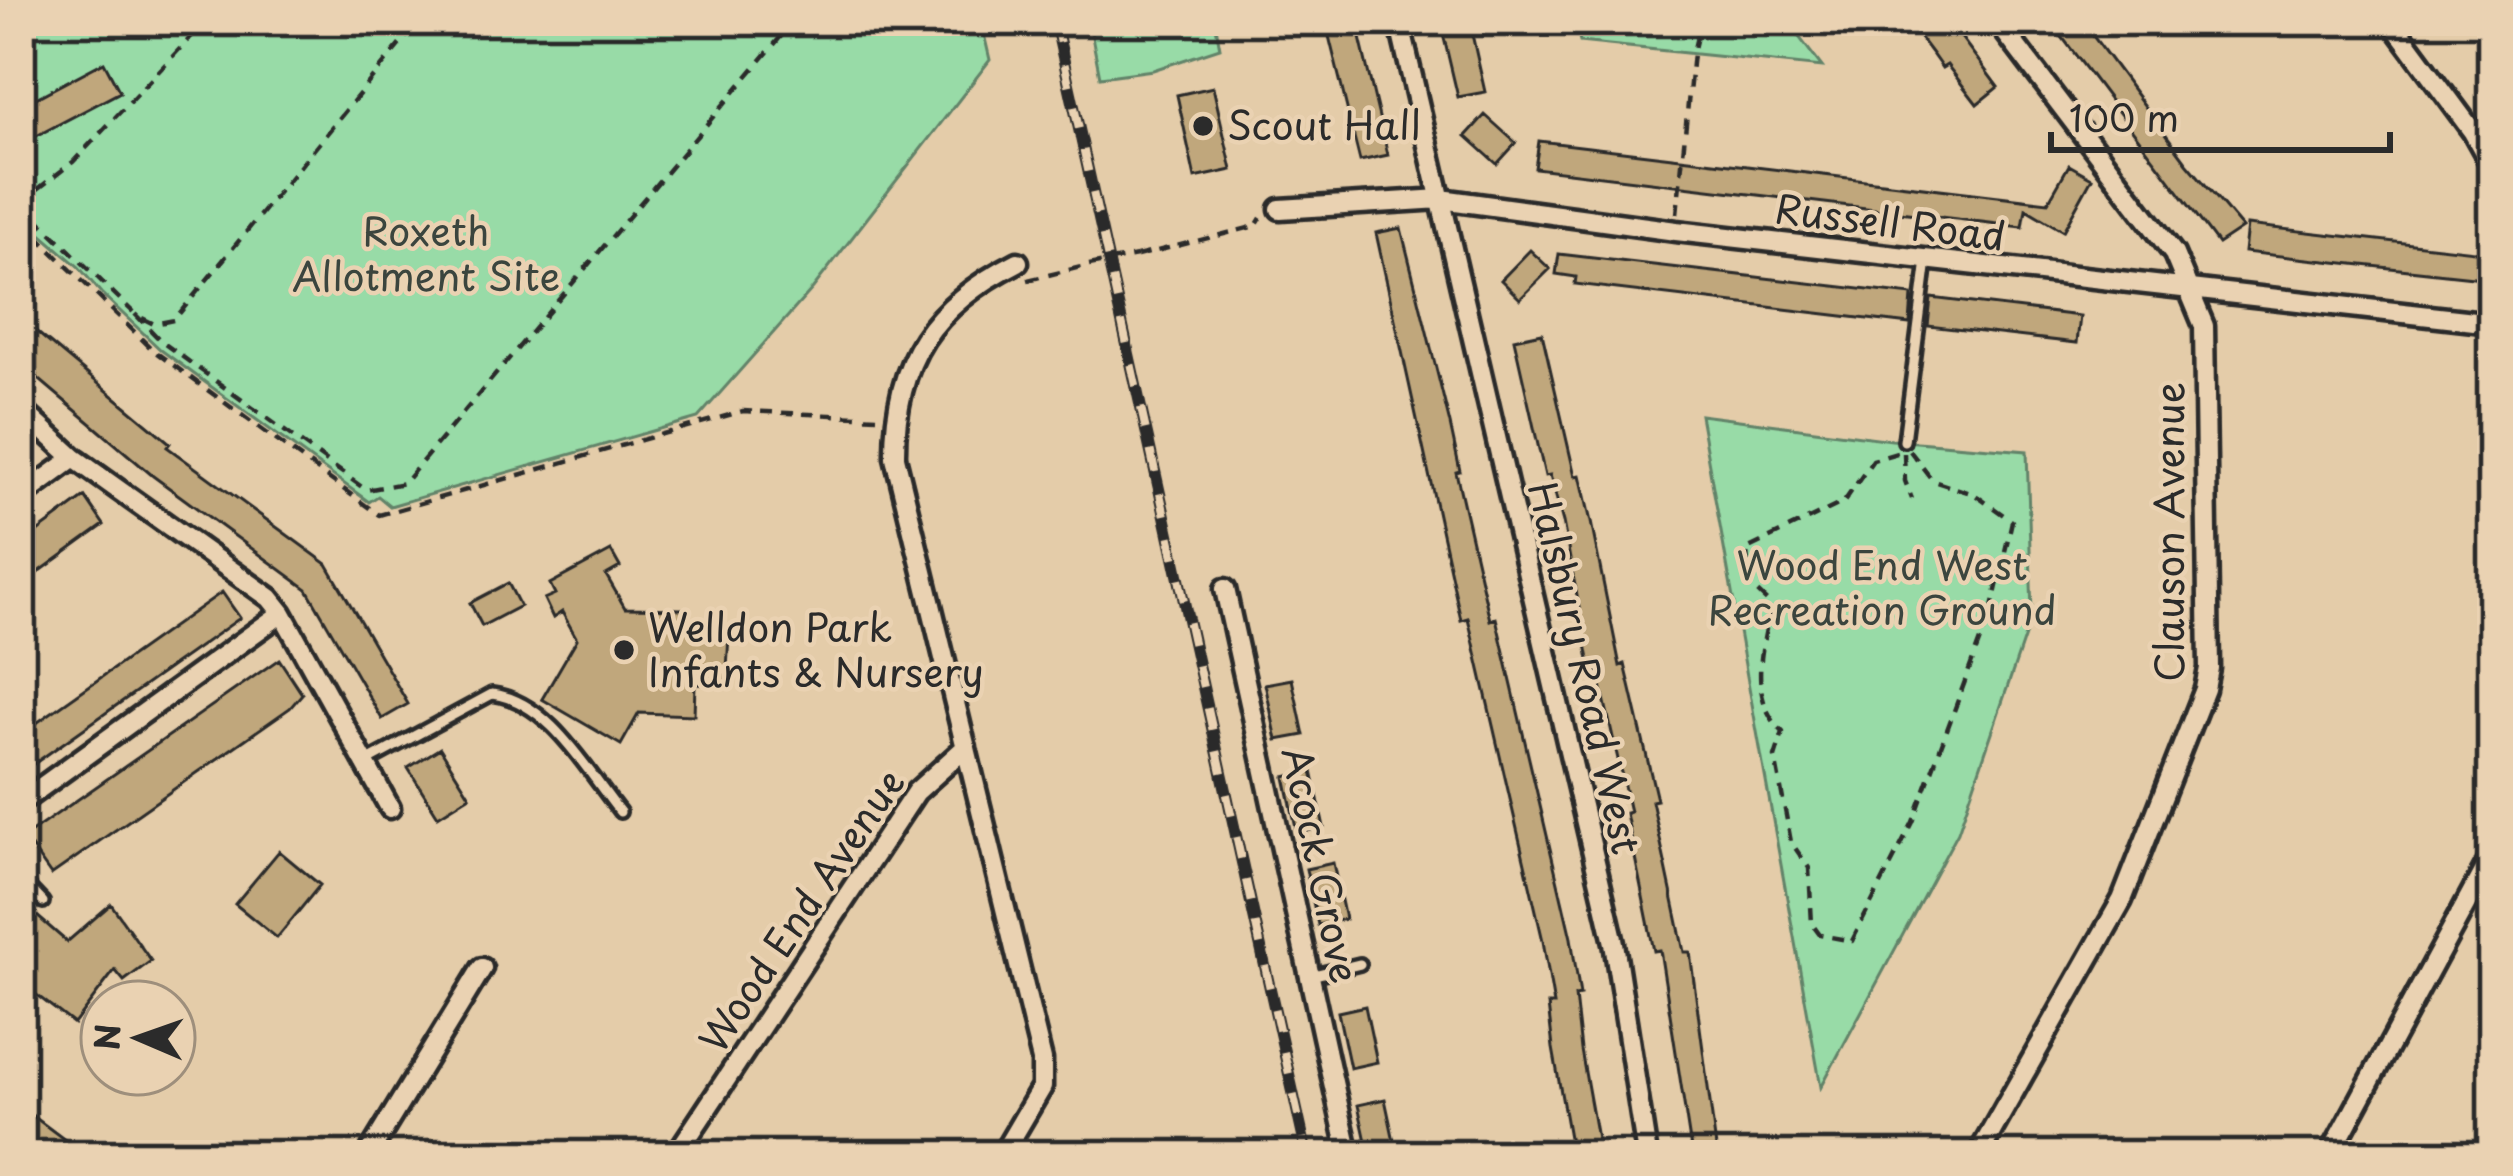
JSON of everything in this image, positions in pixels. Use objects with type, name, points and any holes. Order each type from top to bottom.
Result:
[{"type":"street","name":"Halsbury Road West","points":[[1399,21],[1614,943],[1646,1155]]},
{"type":"street","name":"Clauson Avenue","points":[[1978,1155],[2122,900],[2205,689],[2209,668],[2204,326],[2174,254],[1996,21]]},
{"type":"street","points":[[2391,21],[2474,132],[2492,166]]},
{"type":"street","points":[[2474,132],[2492,122]]},
{"type":"street","name":"Russell Road","points":[[1273,211],[1441,199],[1676,231],[2492,322]]},
{"type":"street","points":[[1002,1155],[1042,1087],[1042,1060],[895,457],[895,418],[908,366],[938,317],[978,282],[1018,262]]},
{"type":"street","points":[[21,409],[74,458],[270,598],[390,808]]},
{"type":"street","points":[[21,497],[74,458]]},
{"type":"street","name":"Acock Grove","points":[[1225,589],[1349,1155]]},
{"type":"street","points":[[21,802],[282,613]]},
{"type":"street","name":"Wood End Avenue","points":[[676,1155],[916,792],[966,747]]},
{"type":"street","points":[[2330,1155],[2492,854]]},
{"type":"street","points":[[368,1155],[482,968]]},
{"type":"lane","points":[[1904,446],[1927,260]]},
{"type":"lane","points":[[366,762],[492,694],[510,696],[551,726],[620,812]]},
{"type":"lane","points":[[21,879],[44,902]]},
{"type":"lane","points":[[1310,976],[1360,964]]},
{"type":"path","points":[[206,21],[73,162],[21,203],[162,342],[365,490],[404,483],[794,21]]},
{"type":"path","points":[[134,314],[154,324],[174,320],[418,21]]},
{"type":"path","points":[[1676,231],[1698,32],[1693,21]]},
{"type":"path","points":[[1018,262],[1024,281],[1256,226],[1273,211]]},
{"type":"path","points":[[21,221],[154,351],[379,515],[743,411],[895,418]]},
{"type":"path","points":[[1904,446],[1933,481],[1974,494],[2012,521],[1992,608],[1913,822],[1852,941],[1839,941],[1820,935],[1812,924],[1809,868],[1791,842],[1774,757],[1783,732],[1766,715],[1758,659],[1771,605],[1749,584],[1747,549],[1844,502],[1873,460],[1904,446]]},
{"type":"path","points":[[1904,446],[1905,482],[1912,499]]},
{"type":"green space","name":"Roxeth Allotment Site","points":[[21,21],[981,21],[990,60],[813,288],[698,418],[390,506],[378,496],[369,502],[161,350],[79,267],[21,217]]},
{"type":"green space","points":[[1089,21],[1215,21],[1220,48],[1153,70],[1100,77]]},
{"type":"green space","points":[[1576,21],[1787,21],[1822,67],[1580,42]]},
{"type":"green space","name":"Wood End West Recreation Ground","points":[[1700,415],[1892,440],[2027,451],[2032,615],[1958,832],[1821,1087]]},
{"type":"building","points":[[1356,21],[1388,155],[1360,161],[1326,24]]},
{"type":"building","points":[[1440,21],[1469,21],[1485,92],[1458,97]]},
{"type":"building","points":[[1915,21],[1949,21],[1998,87],[1977,104],[1947,65],[1942,68],[1920,38],[1925,34]]},
{"type":"building","points":[[2050,21],[2082,21],[2187,163],[2242,228],[2218,244]]},
{"type":"building","points":[[104,62],[120,92],[21,144],[21,106]]},
{"type":"building","points":[[1213,87],[1232,170],[1195,178],[1177,95]]},
{"type":"building","points":[[1485,115],[1516,143],[1497,164],[1466,136]]},
{"type":"building","points":[[1539,141],[2048,202],[2069,165],[2092,178],[2063,231],[2026,209],[2023,227],[1535,168]]},
{"type":"building","points":[[2247,225],[2492,253],[2492,279],[2244,252]]},
{"type":"building","points":[[1401,228],[1450,424],[1460,471],[1456,472],[1490,620],[1496,618],[1571,938],[1580,995],[1575,996],[1581,1050],[1600,1155],[1577,1155],[1575,1143],[1570,1143],[1553,1048],[1548,1005],[1554,1005],[1543,941],[1468,618],[1461,620],[1376,233]]},
{"type":"building","points":[[1530,250],[1550,269],[1520,299],[1501,280]]},
{"type":"building","points":[[1559,254],[1912,295],[1910,324],[1575,284],[1576,277],[1556,274]]},
{"type":"building","points":[[1931,298],[2080,316],[2077,343],[1928,326]]},
{"type":"building","points":[[21,319],[170,443],[167,447],[327,564],[408,704],[382,719],[307,589],[153,476],[21,364]]},
{"type":"building","points":[[1542,333],[1575,476],[1580,475],[1620,666],[1625,664],[1657,800],[1652,801],[1684,952],[1690,952],[1717,1155],[1692,1155],[1660,950],[1654,951],[1626,813],[1630,812],[1596,663],[1590,665],[1563,522],[1550,475],[1545,476],[1514,339]]},
{"type":"building","points":[[85,497],[104,525],[21,585],[21,544]]},
{"type":"building","points":[[611,551],[620,567],[606,575],[625,608],[683,609],[683,620],[702,620],[701,636],[729,636],[726,685],[695,684],[694,715],[639,713],[621,745],[542,699],[577,639],[562,612],[553,618],[544,599],[555,594],[550,584]]},
{"type":"building","points":[[508,583],[520,606],[482,626],[470,603]]},
{"type":"building","points":[[222,592],[240,618],[21,773],[21,734]]},
{"type":"building","points":[[279,659],[302,694],[290,708],[51,875],[24,837]]},
{"type":"building","points":[[1292,679],[1304,735],[1277,740],[1265,684]]},
{"type":"building","points":[[440,748],[470,796],[438,816],[408,768]]},
{"type":"building","points":[[1312,771],[1324,827],[1297,833],[1285,777]]},
{"type":"building","points":[[279,851],[320,885],[277,938],[235,904]]},
{"type":"building","points":[[1333,863],[1345,919],[1318,925],[1306,869]]},
{"type":"building","points":[[21,902],[67,942],[111,904],[151,961],[128,978],[115,970],[109,978],[78,978],[74,1024],[21,983]]},
{"type":"building","points":[[1365,1006],[1377,1062],[1350,1068],[1338,1012]]},
{"type":"building","points":[[1385,1099],[1397,1155],[1369,1155],[1358,1105]]},
{"type":"building","points":[[21,1107],[85,1155],[40,1155],[21,1141]]},
{"type":"railway","points":[[1055,21],[1307,1155]]},
{"type":"place","name":"Scout Hall","points":[[1203,126]]},
{"type":"place","name":"Welldon Park Infants & Nursery","points":[[624,650]]}]
